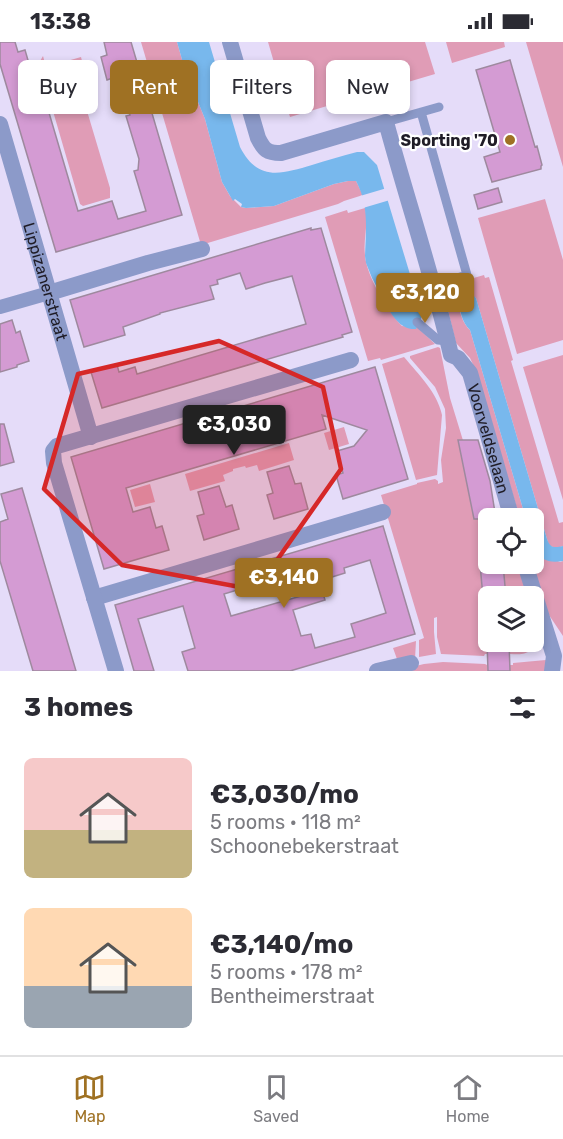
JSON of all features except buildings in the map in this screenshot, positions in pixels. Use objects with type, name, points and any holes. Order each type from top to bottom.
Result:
[{"type":"street","points":[[230,42],[258,138],[263,147],[272,153],[281,153],[386,122]]},
{"type":"street","name":"Voorveldselaan","points":[[386,122],[451,355],[458,358],[470,373],[509,508]]},
{"type":"street","name":"Lippizanerstraat","points":[[0,124],[91,437]]},
{"type":"street","points":[[0,307],[202,249]]},
{"type":"street","points":[[116,671],[53,458],[53,451],[57,446],[351,360]]},
{"type":"street","points":[[94,598],[383,512]]},
{"type":"street","points":[[528,574],[556,663]]},
{"type":"street","points":[[377,671],[411,663]]},
{"type":"lane","points":[[386,122],[439,107]]},
{"type":"lane","points":[[421,112],[467,275],[433,285]]},
{"type":"lane","points":[[417,321],[438,340],[448,341]]},
{"type":"highlighted area","points":[[219,341],[323,387],[341,469],[256,590],[122,565],[44,489],[78,374]]},
{"type":"shaded area","points":[[141,42],[177,42],[182,60],[146,60]]},
{"type":"shaded area","points":[[268,42],[425,42],[435,74],[410,81],[410,60],[326,60],[326,106],[314,110],[314,60],[273,60]]},
{"type":"shaded area","points":[[446,42],[504,42],[505,47],[452,63]]},
{"type":"shaded area","points":[[526,42],[563,42],[563,167]]},
{"type":"shaded area","points":[[198,102],[222,182],[230,196],[241,207],[274,206],[348,181],[356,181],[363,195],[338,204],[201,245],[162,114],[198,114]]},
{"type":"shaded area","points":[[54,114],[88,114],[110,188],[110,198],[83,206],[80,204]]},
{"type":"shaded area","points":[[545,199],[563,260],[563,340],[517,354],[478,218]]},
{"type":"shaded area","points":[[365,208],[366,263],[379,293],[390,312],[402,326],[417,327],[435,344],[381,360],[380,358],[368,361],[325,217],[347,210],[348,213]]},
{"type":"shaded area","points":[[484,275],[485,278],[489,277],[513,360],[511,361],[559,523],[563,522],[563,546],[557,548],[549,546],[544,529],[544,508],[538,508],[476,298],[468,293],[460,295],[461,314],[470,330],[523,508],[517,508],[477,373],[470,358],[456,343],[443,290],[446,286]]},
{"type":"shaded area","points":[[440,348],[450,398],[484,508],[478,508],[478,574],[489,574],[489,586],[478,586],[478,652],[497,652],[499,654],[485,654],[484,656],[441,654],[437,637],[437,617],[434,618],[436,654],[419,657],[419,640],[424,638],[381,495],[435,479],[438,484],[443,482],[441,460],[446,428],[445,409],[435,387],[410,356]]},
{"type":"shaded area","points":[[563,355],[563,500],[523,367]]},
{"type":"shaded area","points":[[404,357],[432,391],[442,415],[437,475],[416,480],[382,364]]},
{"type":"shaded area","points":[[344,427],[349,444],[329,450],[324,433]]},
{"type":"shaded area","points":[[289,443],[294,460],[259,471],[257,465],[233,469],[223,475],[225,481],[190,491],[185,474]]},
{"type":"shaded area","points":[[150,484],[155,502],[135,507],[130,490]]},
{"type":"shaded area","points":[[544,555],[560,562],[563,561],[563,636],[547,612],[544,602],[544,586],[539,586],[536,574],[544,574]]},
{"type":"shaded area","points":[[504,574],[521,574],[524,586],[505,586]]},
{"type":"shaded area","points":[[416,641],[415,659],[397,659],[393,648]]},
{"type":"shaded area","points":[[510,652],[527,652],[524,654],[510,654]]},
{"type":"shaded area","points":[[546,660],[546,671],[510,671],[510,665],[513,663]]},
{"type":"shaded area","points":[[443,662],[485,664],[488,671],[395,671],[424,664]]},
{"type":"water","points":[[177,42],[209,42],[214,60],[210,60],[210,114],[230,114],[240,147],[254,166],[271,172],[290,171],[357,152],[364,152],[377,165],[422,314],[421,319],[415,324],[416,329],[401,325],[394,317],[385,304],[388,302],[383,294],[381,295],[372,278],[365,256],[365,208],[356,181],[334,184],[274,206],[246,208],[241,207],[242,204],[235,199],[233,201],[222,182],[198,102],[198,60],[182,60]]},
{"type":"water","points":[[468,293],[476,298],[538,508],[523,508],[470,330],[461,316],[460,295]]},
{"type":"water","points":[[544,529],[547,539],[553,547],[563,546],[563,561],[545,560]]},
{"type":"pier","points":[[387,188],[390,200],[363,208],[360,196]]},
{"type":"place","name":"Sporting '70","points":[[510,140]]}]
